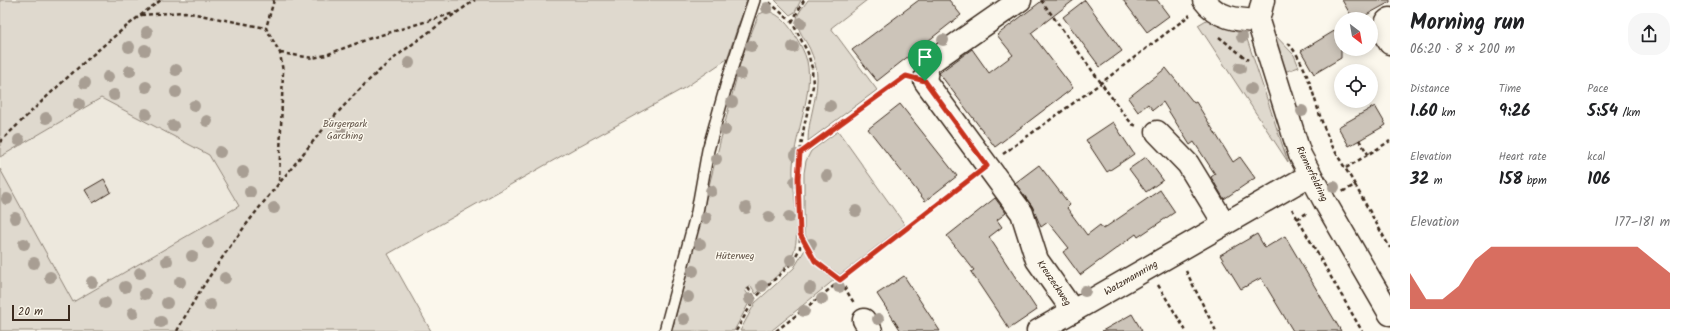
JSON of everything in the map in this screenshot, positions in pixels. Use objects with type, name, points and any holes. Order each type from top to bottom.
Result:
[{"type":"street","points":[[925,81],[928,64],[1020,0]]},
{"type":"street","points":[[1200,9],[1209,6],[1218,14],[1243,20],[1258,21],[1264,0]]},
{"type":"street","points":[[1390,19],[1387,21],[1383,32],[1390,43]]},
{"type":"street","name":"Riemerfeldring","points":[[1258,21],[1300,155],[1390,314]]},
{"type":"street","name":"Kreuzeckweg","points":[[925,81],[1022,213],[1037,260],[1073,311]]},
{"type":"street","points":[[1157,132],[1188,164],[1224,223]]},
{"type":"street","name":"Watzmannring","points":[[1038,331],[1310,175]]},
{"type":"lane","points":[[665,331],[697,212],[708,150],[728,79],[754,0]]},
{"type":"path","points":[[0,142],[56,88],[140,15],[161,0]]},
{"type":"path","points":[[274,0],[266,28],[280,53],[283,72],[279,183]]},
{"type":"path","points":[[177,331],[210,275],[279,183],[330,120],[363,86],[403,53],[475,0]]},
{"type":"path","points":[[736,331],[755,298],[792,263],[800,248],[798,178],[804,127],[813,86],[812,68],[808,53],[792,22],[766,0]]},
{"type":"path","points":[[792,22],[804,0]]},
{"type":"path","points":[[1041,0],[1132,124],[1157,132]]},
{"type":"path","points":[[776,331],[987,166],[1101,83],[1191,14],[1200,9]]},
{"type":"path","points":[[140,15],[185,12],[266,28]]},
{"type":"path","points":[[280,53],[313,58],[326,55],[368,39],[458,12]]},
{"type":"path","points":[[1214,33],[1250,62]]},
{"type":"path","points":[[1287,42],[1297,53],[1329,139],[1346,168],[1390,141]]},
{"type":"path","points":[[800,153],[906,76],[925,81]]},
{"type":"path","points":[[1359,140],[1368,154]]},
{"type":"path","points":[[1355,185],[1390,248]]},
{"type":"path","points":[[800,234],[815,261],[840,280],[868,325]]},
{"type":"path","points":[[1185,270],[1216,331]]},
{"type":"path","points":[[1155,280],[1186,331]]},
{"type":"path","points":[[748,288],[755,298]]},
{"type":"shaded area","points":[[101,98],[209,155],[239,206],[73,302],[0,169],[0,157]]},
{"type":"green space","name":"Bürgerpark Garching","points":[[0,0],[749,0],[739,23],[727,59],[686,87],[388,254],[431,331],[0,331],[0,169],[73,302],[239,206],[209,155],[101,98],[0,157]]},
{"type":"green space","points":[[775,0],[801,0],[795,12],[790,15]]},
{"type":"green space","points":[[808,0],[867,0],[831,28],[877,90],[808,141],[809,125],[816,95],[817,72],[815,62],[799,29],[797,20],[799,13]]},
{"type":"green space","name":"Hüterweg","points":[[767,11],[780,17],[787,24],[801,46],[807,61],[808,86],[794,153],[793,166],[797,223],[796,245],[790,260],[782,271],[771,281],[756,294],[751,286],[745,290],[751,299],[734,331],[672,331],[742,56],[759,14]]},
{"type":"green space","points":[[1208,19],[1246,36],[1288,162],[1198,25]]},
{"type":"green space","points":[[1273,33],[1294,55],[1299,67],[1284,72]]},
{"type":"green space","points":[[838,131],[905,225],[840,275],[818,260],[804,233],[804,173],[806,161],[811,151]]},
{"type":"green space","points":[[806,248],[813,263],[834,280],[771,331],[740,331],[755,303],[794,268]]},
{"type":"building","points":[[919,0],[949,0],[961,15],[877,81],[852,50]]},
{"type":"building","points":[[1043,0],[1074,0],[1031,33],[1073,88],[995,147],[939,73],[972,49],[989,73],[1013,55],[997,35]]},
{"type":"building","points":[[1085,0],[1122,51],[1100,67],[1063,17]]},
{"type":"building","points":[[1123,0],[1157,0],[1169,16],[1147,32]]},
{"type":"building","points":[[1342,0],[1390,0],[1390,2],[1372,12],[1349,12]]},
{"type":"building","points":[[1334,31],[1334,56],[1341,56],[1341,58],[1314,74],[1301,51]]},
{"type":"building","points":[[1166,68],[1194,103],[1196,102],[1233,162],[1240,157],[1255,178],[1224,199],[1211,177],[1215,174],[1194,142],[1190,145],[1163,102],[1153,110],[1148,104],[1138,112],[1128,98]]},
{"type":"building","points":[[900,104],[957,176],[925,201],[868,129]]},
{"type":"building","points":[[1371,108],[1376,108],[1386,125],[1349,146],[1338,127]]},
{"type":"building","points":[[1113,122],[1134,154],[1107,172],[1086,140]]},
{"type":"building","points":[[1146,157],[1163,180],[1146,192],[1129,169]]},
{"type":"building","points":[[1039,165],[1070,205],[1067,208],[1087,235],[1100,225],[1103,229],[1160,190],[1175,212],[1138,237],[1136,234],[1080,275],[1063,252],[1069,248],[1048,222],[1041,227],[1032,206],[1015,183]]},
{"type":"building","points":[[104,179],[111,192],[93,203],[85,190]]},
{"type":"building","points":[[995,198],[1006,213],[997,220],[1002,227],[989,237],[1037,310],[1009,329],[971,272],[974,270],[947,236]]},
{"type":"building","points":[[1257,234],[1265,248],[1285,236],[1341,331],[1293,331],[1261,278],[1241,289],[1220,255]]},
{"type":"building","points":[[904,276],[940,331],[901,331],[877,294]]},
{"type":"building","points":[[1132,314],[1142,331],[1102,331]]},
{"type":"route","points":[[906,76],[925,81],[987,166],[840,280],[815,261],[800,234],[798,178],[800,153],[906,76]]}]
